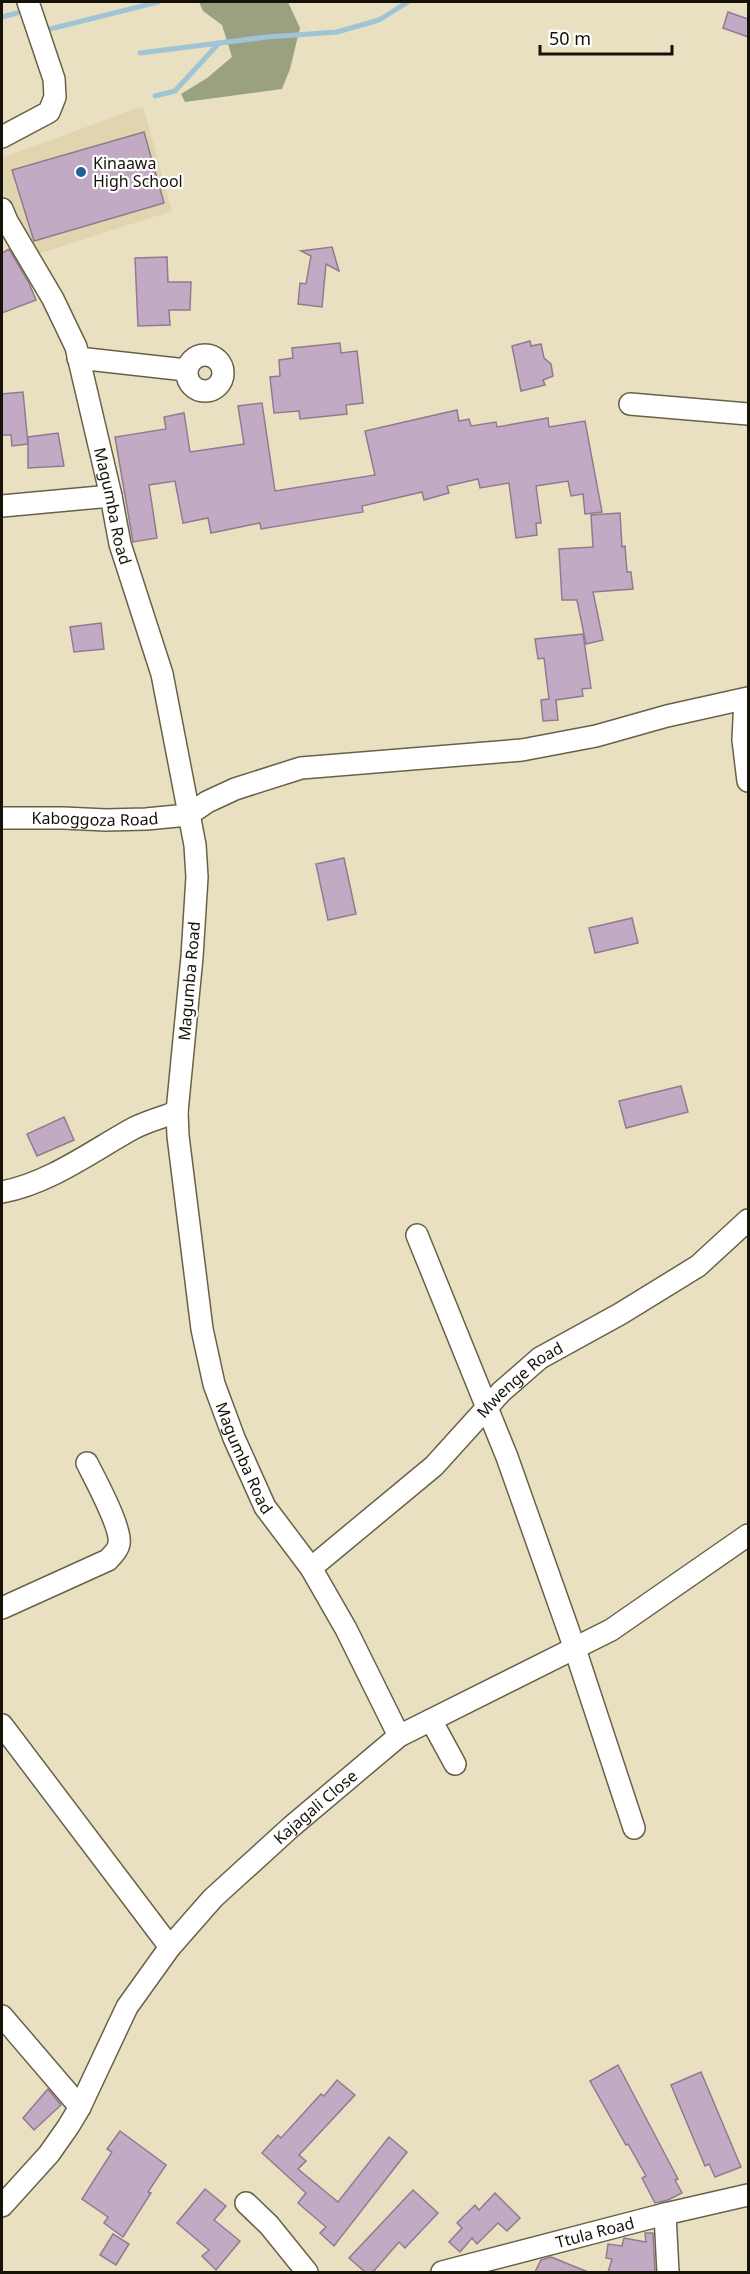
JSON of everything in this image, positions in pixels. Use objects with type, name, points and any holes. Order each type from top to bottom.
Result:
[{"type":"street","points":[[2,137],[49,112],[55,97],[54,79],[28,2]]},
{"type":"street","name":"Magumba Road","points":[[2,209],[66,324],[78,358],[120,544],[162,674],[195,845],[197,877],[192,957],[177,1112],[202,1329],[214,1384],[234,1438],[265,1508],[311,1568],[346,1629],[399,1736]]},
{"type":"street","points":[[78,358],[186,370]]},
{"type":"street","points":[[630,404],[748,414]]},
{"type":"street","points":[[2,506],[111,496]]},
{"type":"street","points":[[188,815],[207,802],[235,789],[301,768],[522,750],[596,736],[667,716],[747,699],[743,740],[748,781]]},
{"type":"street","name":"Kaboggoza Road","points":[[2,818],[146,819],[188,815]]},
{"type":"street","points":[[2,1192],[17,1189],[68,1166],[136,1127],[177,1112]]},
{"type":"street","name":"Mwenge Road","points":[[311,1568],[434,1466],[509,1384],[540,1358],[620,1314],[698,1266],[748,1220]]},
{"type":"street","points":[[417,1236],[507,1457],[575,1649],[634,1828]]},
{"type":"street","points":[[2,1608],[108,1560],[115,1553],[119,1544],[116,1530],[107,1503],[87,1463]]},
{"type":"street","name":"Kajagali Close","points":[[2,2206],[50,2154],[80,2107],[127,2007],[170,1947],[213,1898],[291,1827],[399,1736],[611,1630],[748,1535]]},
{"type":"street","points":[[431,1720],[455,1764]]},
{"type":"street","points":[[2,1725],[170,1947]]},
{"type":"street","points":[[2,2016],[80,2107]]},
{"type":"street","name":"Ttula Road","points":[[442,2272],[664,2214],[748,2195]]},
{"type":"street","points":[[246,2203],[269,2225],[307,2272]]},
{"type":"street","points":[[664,2214],[668,2272]]},
{"type":"shaded area","name":"Kinaawa High School","points":[[143,106],[172,211],[35,255],[6,202],[2,187],[2,158]]},
{"type":"green space","points":[[199,2],[288,2],[300,28],[290,69],[282,89],[185,102],[181,94],[207,78],[232,57],[222,25],[203,11]]},
{"type":"building","points":[[728,12],[748,19],[748,37],[723,28]]},
{"type":"building","name":"Kinaawa High School","points":[[144,132],[164,203],[34,241],[12,170]]},
{"type":"building","points":[[332,247],[339,271],[326,264],[322,307],[298,304],[300,283],[306,284],[311,256],[301,251]]},
{"type":"building","points":[[9,249],[36,300],[2,313],[2,253]]},
{"type":"building","points":[[167,257],[168,282],[191,282],[190,310],[169,310],[170,325],[138,326],[135,258]]},
{"type":"building","points":[[530,341],[531,346],[541,344],[544,358],[551,364],[553,376],[543,380],[545,385],[521,391],[512,346]]},
{"type":"building","points":[[340,343],[341,353],[357,351],[363,403],[346,405],[347,414],[300,419],[299,411],[274,413],[270,377],[280,376],[279,360],[293,358],[292,348]]},
{"type":"building","points":[[23,392],[28,444],[12,446],[11,435],[2,435],[2,394]]},
{"type":"building","points":[[262,403],[275,491],[375,475],[365,431],[457,410],[459,421],[469,419],[471,426],[496,422],[497,427],[548,418],[549,427],[585,421],[602,512],[585,514],[583,494],[571,496],[568,481],[536,486],[541,523],[536,523],[537,535],[516,538],[509,483],[480,488],[478,479],[447,486],[449,493],[424,500],[422,492],[362,506],[363,512],[261,529],[260,523],[211,533],[208,518],[183,523],[175,481],[149,485],[157,538],[133,542],[115,437],[166,429],[164,417],[184,413],[190,452],[244,444],[238,406]]},
{"type":"building","points":[[58,433],[64,466],[28,468],[28,437]]},
{"type":"building","points":[[620,513],[622,547],[625,546],[627,572],[631,572],[633,589],[593,592],[603,640],[586,644],[577,600],[562,600],[559,549],[593,547],[591,515]]},
{"type":"building","points":[[101,623],[104,649],[74,652],[70,627]]},
{"type":"building","points":[[583,634],[591,688],[582,689],[583,696],[556,700],[558,720],[543,721],[541,700],[549,699],[544,658],[538,659],[535,639]]},
{"type":"building","points":[[344,858],[356,914],[328,920],[316,864]]},
{"type":"building","points":[[632,918],[638,943],[595,953],[589,928]]},
{"type":"building","points":[[681,1086],[688,1112],[626,1128],[619,1101]]},
{"type":"building","points":[[64,1117],[74,1140],[37,1156],[27,1134]]},
{"type":"building","points":[[618,2065],[678,2179],[675,2180],[682,2193],[668,2200],[655,2203],[642,2178],[646,2176],[590,2081]]},
{"type":"building","points":[[701,2072],[741,2167],[715,2177],[709,2164],[705,2166],[671,2085]]},
{"type":"building","points":[[337,2080],[355,2095],[299,2155],[306,2161],[298,2169],[338,2202],[389,2137],[407,2152],[334,2246],[320,2233],[326,2227],[298,2203],[306,2193],[262,2153],[278,2135],[281,2138]]},
{"type":"building","points":[[48,2089],[61,2105],[34,2130],[23,2118]]},
{"type":"building","points":[[120,2131],[166,2165],[123,2237],[104,2223],[108,2217],[82,2199],[112,2152],[107,2149]]},
{"type":"building","points":[[205,2189],[226,2206],[214,2220],[240,2241],[216,2270],[202,2256],[209,2250],[177,2223]]},
{"type":"building","points":[[413,2190],[438,2213],[405,2248],[399,2242],[373,2272],[365,2272],[349,2258]]},
{"type":"building","points":[[495,2193],[520,2218],[507,2231],[498,2223],[477,2244],[472,2238],[460,2252],[449,2242],[462,2228],[457,2223],[475,2205],[479,2210]]},
{"type":"building","points":[[645,2233],[653,2233],[655,2272],[608,2272],[612,2259],[606,2258],[608,2244],[622,2246],[624,2238],[646,2242]]},
{"type":"building","points":[[113,2234],[129,2244],[116,2265],[100,2255]]},
{"type":"building","points":[[551,2257],[588,2272],[535,2272],[541,2260]]},
{"type":"waterway","points":[[46,30],[158,2]]},
{"type":"waterway","points":[[140,53],[267,37],[337,32],[379,20],[408,2]]},
{"type":"waterway","points":[[2,17],[17,13]]},
{"type":"waterway","points":[[155,96],[175,91],[219,43]]},
{"type":"place","name":"Kinaawa High School","points":[[81,172]]}]
